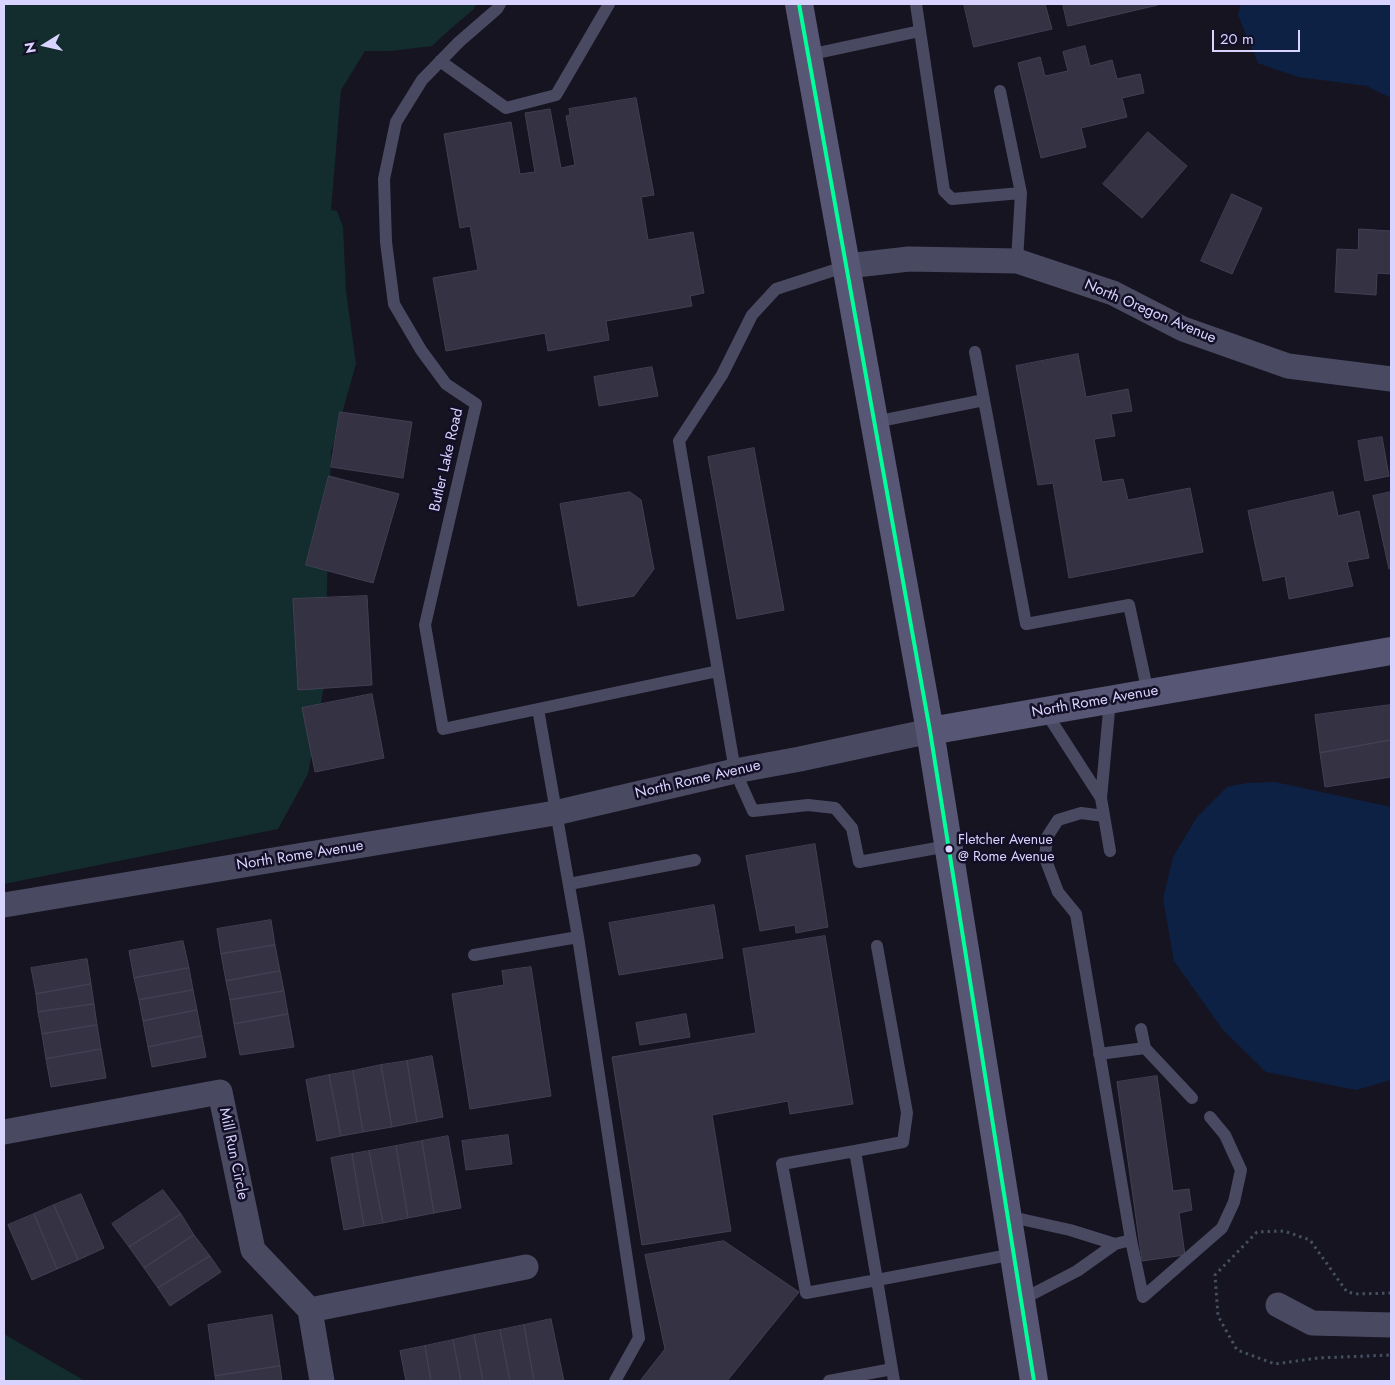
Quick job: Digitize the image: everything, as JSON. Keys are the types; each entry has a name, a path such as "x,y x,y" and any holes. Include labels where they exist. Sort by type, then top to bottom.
{"main road":[{"path":"799,4 930,731 1034,1381"},
{"name":"North Rome Avenue","path":"930,731 1391,651"}],"street":[{"name":"North Oregon Avenue","path":"847,266 909,259 1017,261 1113,293 1182,329 1288,366 1391,379"},
{"name":"North Rome Avenue","path":"4,905 555,813 735,771 930,731"},
{"name":"Mill Run Circle","path":"4,1132 220,1092 252,1250 310,1310"},
{"path":"322,1381 310,1310 526,1268"},
{"path":"1278,1305 1312,1323 1391,1325"}],"lane":[{"name":"Butler Lake Road","path":"500,4 498,9 459,42 422,80 396,122 384,179 386,242 394,304 420,350 446,384 476,404 425,625 443,729 538,710"},
{"path":"440,61 506,108 556,95 609,4"},
{"path":"916,4 944,191 952,199 1021,193"},
{"path":"808,55 920,31"},
{"path":"1000,90 1021,193 1017,261"},
{"path":"847,266 776,289 752,315 722,375 679,441 735,771 753,811 808,805 835,808 852,828 859,862 948,846"},
{"path":"975,352 1026,624 1129,605 1148,694"},
{"path":"875,422 984,400"},
{"path":"615,1381 639,1338 578,937 538,710 718,671"},
{"path":"1110,700 1101,798 1110,851"},
{"path":"1046,711 1101,798"},
{"path":"1104,816 1081,813 1058,820 1047,837 1045,858 1058,892 1076,914 1131,1240 1144,1297 1222,1228 1234,1202 1241,1170 1225,1135 1210,1117"},
{"path":"569,884 695,860"},
{"path":"474,955 578,937"},
{"path":"877,946 907,1113 903,1142 782,1164 806,1293 1014,1254"},
{"path":"1141,1029 1145,1048 1192,1098"},
{"path":"1099,1054 1145,1048"},
{"path":"829,1381 893,1375 855,1151"},
{"path":"1007,1216 1070,1230 1115,1244"},
{"path":"1021,1300 1078,1271 1115,1244 1131,1240"}],"green space":[{"path":"4,4 476,4 474,9 432,46 391,51 365,51 341,90 331,210 337,211 343,227 346,291 356,364 331,452 324,686 308,774 278,829 4,884"},
{"path":"4,1334 85,1381 4,1381"}],"water":[{"path":"1241,4 1391,4 1391,98 1367,86 1298,77 1258,63 1238,15"},
{"path":"1275,782 1391,807 1391,1080 1356,1090 1266,1072 1223,1030 1174,961 1163,899 1173,857 1197,817 1227,787 1247,783"}],"building":[{"path":"964,4 1045,4 1052,29 974,47"},
{"path":"1063,4 1158,4 1158,5 1068,26"},
{"path":"1085,46 1090,66 1112,60 1117,79 1140,74 1144,93 1122,98 1127,117 1081,128 1086,147 1041,158 1018,63 1040,57 1045,76 1068,71 1063,52"},
{"path":"636,98 654,195 641,197 648,240 693,232 704,293 690,296 692,306 606,321 609,340 548,351 545,333 446,351 433,278 478,270 470,226 460,228 444,134 511,122 520,174 535,172 525,113 550,109 561,168 575,165 566,116 570,115 569,109"},
{"path":"1148,132 1187,166 1142,218 1103,184"},
{"path":"1232,194 1262,208 1232,274 1201,261"},
{"path":"1359,229 1391,231 1391,274 1377,273 1376,295 1335,292 1337,249 1358,250"},
{"path":"1078,354 1086,397 1128,389 1132,411 1111,414 1115,436 1094,439 1102,482 1123,479 1128,500 1190,488 1203,552 1069,578 1053,483 1038,485 1016,366"},
{"path":"652,367 658,396 599,406 594,377"},
{"path":"340,412 412,422 403,478 331,467"},
{"path":"1382,437 1389,476 1365,481 1358,441"},
{"path":"754,448 784,610 737,619 708,457"},
{"path":"329,476 399,494 373,583 306,565"},
{"path":"630,492 641,500 654,569 634,596 578,606 560,504"},
{"path":"1333,492 1338,516 1359,511 1369,558 1347,562 1353,586 1289,599 1285,576 1263,581 1248,511"},
{"path":"1391,492 1391,568 1389,569 1373,496"},
{"path":"367,596 372,685 298,690 293,599"},
{"path":"372,694 384,758 315,772 302,708"},
{"path":"1391,705 1391,740 1320,753 1315,715"},
{"path":"1391,740 1391,777 1325,787 1320,753"},
{"path":"815,844 828,927 796,933 795,925 760,931 746,856"},
{"path":"714,905 723,958 619,975 609,923"},
{"path":"271,920 275,945 221,954 217,929"},
{"path":"825,936 853,1104 790,1114 788,1101 712,1115 731,1231 642,1245 612,1057 756,1033 743,949"},
{"path":"183,941 189,968 134,978 129,951"},
{"path":"275,945 280,971 226,981 221,954"},
{"path":"87,959 91,984 36,994 31,968"},
{"path":"531,967 551,1096 470,1109 452,994 504,985 502,971"},
{"path":"189,968 193,990 139,1000 134,978"},
{"path":"280,971 284,991 230,1000 226,981"},
{"path":"91,984 94,1004 38,1012 36,994"},
{"path":"193,990 197,1010 143,1021 139,1000"},
{"path":"284,991 288,1014 234,1024 230,1000"},
{"path":"94,1004 97,1025 42,1034 38,1012"},
{"path":"197,1010 202,1036 148,1047 143,1021"},
{"path":"288,1014 294,1047 240,1055 234,1024"},
{"path":"686,1014 690,1037 640,1045 636,1023"},
{"path":"97,1025 101,1049 46,1059 42,1034"},
{"path":"202,1036 206,1057 152,1067 148,1047"},
{"path":"101,1049 106,1078 51,1087 46,1059"},
{"path":"432,1056 443,1117 417,1122 407,1061"},
{"path":"407,1061 417,1122 392,1127 381,1065"},
{"path":"381,1065 392,1127 363,1132 353,1071"},
{"path":"353,1071 363,1132 341,1136 329,1075"},
{"path":"329,1075 341,1136 317,1141 306,1080"},
{"path":"1157,1076 1173,1191 1189,1189 1192,1210 1179,1213 1185,1255 1142,1261 1117,1082"},
{"path":"508,1135 512,1164 466,1170 462,1141"},
{"path":"448,1136 461,1208 434,1213 422,1141"},
{"path":"422,1141 434,1213 408,1218 396,1146"},
{"path":"396,1146 408,1218 383,1223 369,1151"},
{"path":"369,1151 383,1223 364,1226 352,1154"},
{"path":"352,1154 364,1226 344,1230 331,1158"},
{"path":"163,1190 181,1214 129,1247 112,1224"},
{"path":"81,1194 104,1248 78,1260 54,1205"},
{"path":"54,1205 78,1260 57,1269 34,1214"},
{"path":"34,1214 57,1269 32,1280 8,1225"},
{"path":"181,1214 194,1235 144,1268 129,1247"},
{"path":"194,1235 210,1256 158,1288 144,1268"},
{"path":"724,1241 799,1292 727,1381 640,1381 665,1349 645,1255"},
{"path":"210,1256 221,1272 170,1306 158,1288"},
{"path":"272,1315 280,1366 215,1376 208,1325"},
{"path":"551,1319 564,1381 534,1381 524,1325"},
{"path":"524,1325 534,1381 510,1381 500,1330"},
{"path":"500,1330 510,1381 483,1381 474,1335"},
{"path":"474,1335 483,1381 461,1381 453,1340"},
{"path":"453,1340 461,1381 431,1381 425,1346"},
{"path":"425,1346 431,1381 406,1381 400,1351"},
{"path":"280,1366 282,1381 216,1381 215,1376"}],"transit line":[{"path":"799,4 930,731 1034,1381"}],"place":[{"name":"Fletcher Avenue @ Rome Avenue","path":"949,849"}]}
